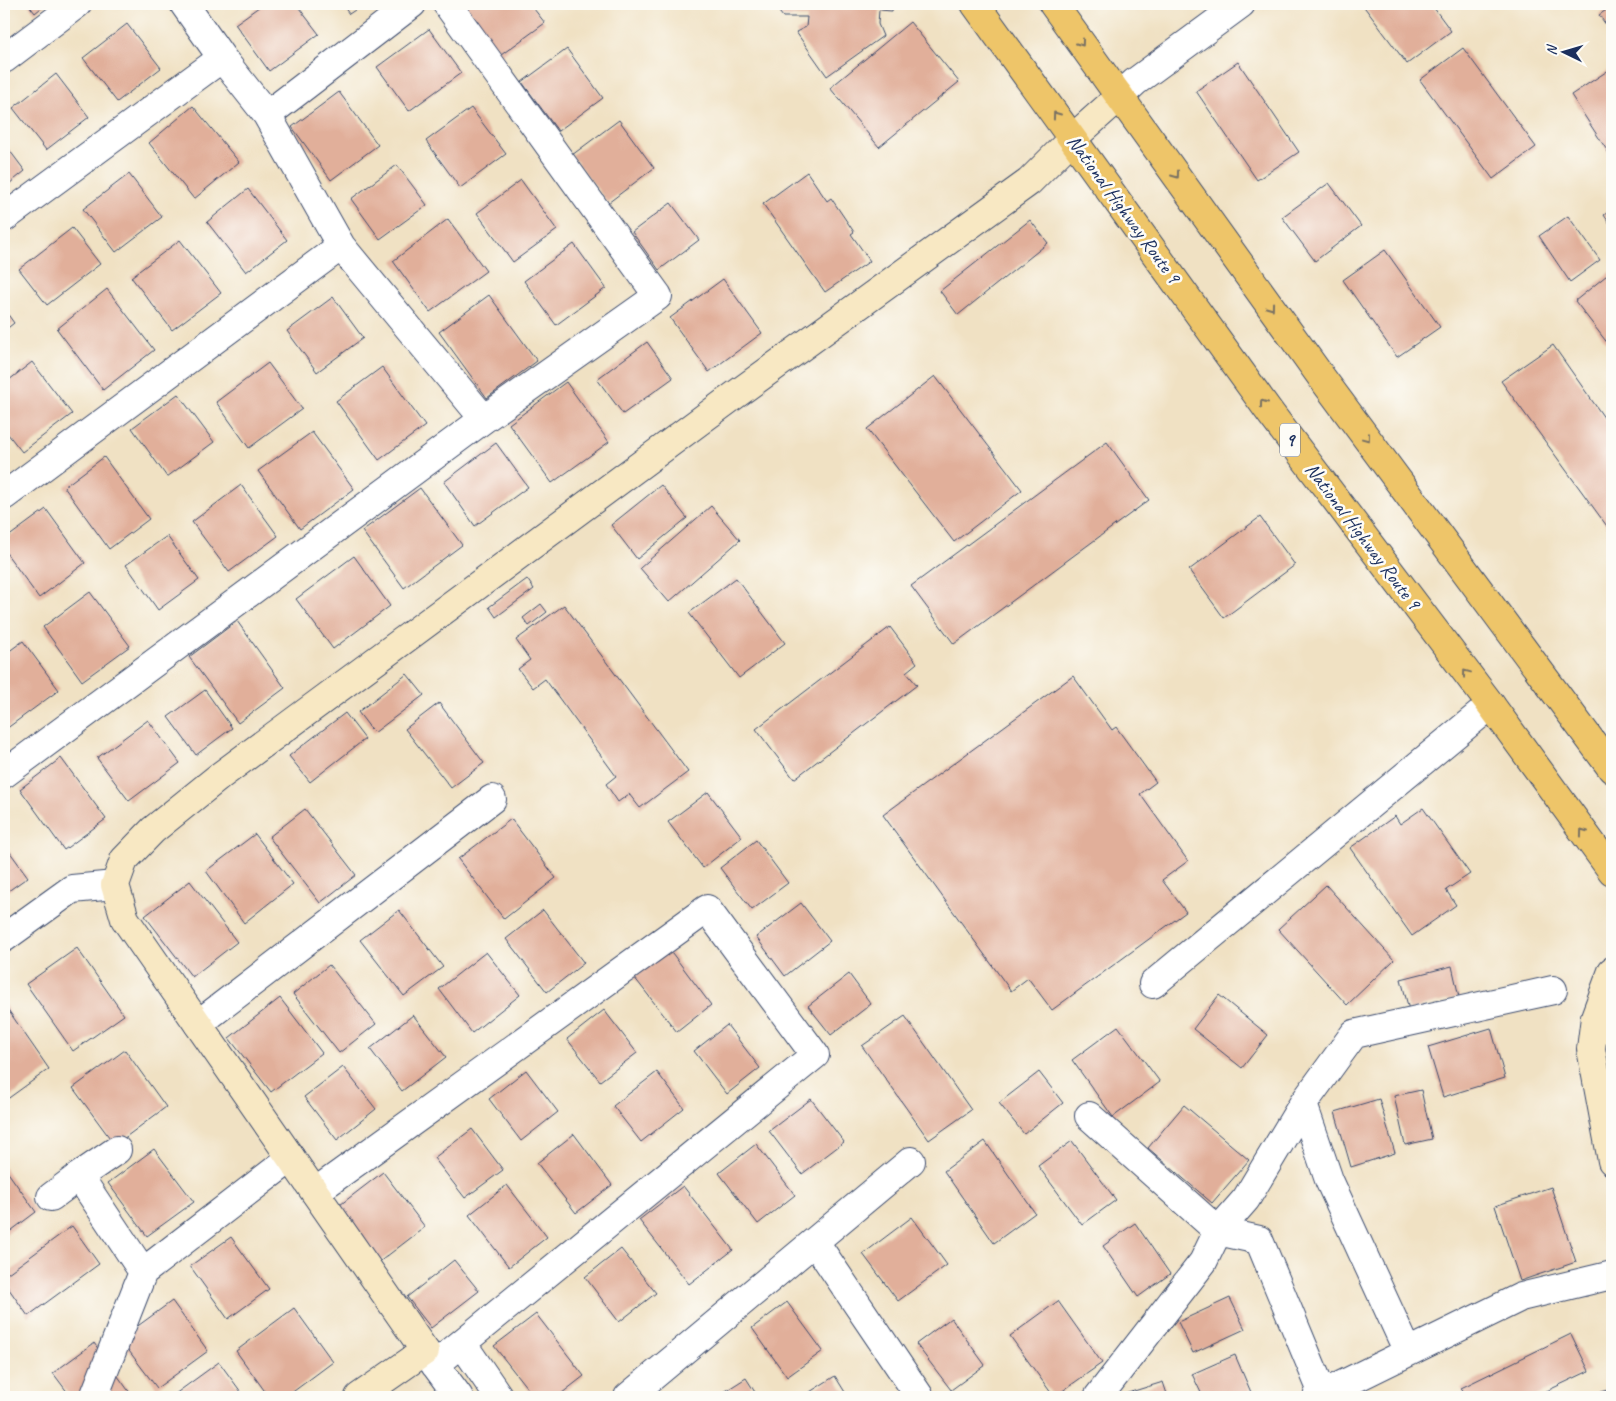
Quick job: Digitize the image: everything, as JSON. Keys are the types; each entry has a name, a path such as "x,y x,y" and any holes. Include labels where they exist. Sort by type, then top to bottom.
{"highway":[{"name":"National Highway Route 9","path":"976,4 1271,414 1491,705 1612,871"},
{"path":"1053,4 1322,378 1612,769"}],"street":[{"path":"4,59 77,4"},
{"path":"184,4 222,58 267,115 341,246 484,419"},
{"path":"267,115 412,4"},
{"path":"6,769 484,419 658,296 447,4"},
{"path":"459,1397 125,919 116,885 124,860 153,830 220,776 739,392 1029,182 1073,138 1134,82 1241,4"},
{"path":"4,218 222,58"},
{"path":"4,496 341,246"},
{"path":"1153,984 1491,705"},
{"path":"198,1024 492,799"},
{"path":"4,938 72,889 116,885"},
{"path":"315,1192 707,908 815,1055 462,1343 430,1358 360,1397"},
{"path":"1612,971 1595,1017 1591,1049 1612,1161"},
{"path":"1098,1397 1203,1262 1218,1231 1246,1199 1303,1104 1354,1034 1553,990"},
{"path":"1303,1104 1330,1180 1408,1352"},
{"path":"1088,1116 1218,1231 1258,1240 1320,1396 1521,1296 1612,1275"},
{"path":"51,1196 117,1150"},
{"path":"94,1397 143,1272 291,1158"},
{"path":"628,1397 911,1161"},
{"path":"79,1176 143,1272"},
{"path":"815,1242 920,1397"},
{"path":"462,1343 499,1397"}],"building":[{"path":"28,4 46,4 35,13"},
{"path":"263,4 296,4 319,34 269,71 235,24"},
{"path":"342,4 364,4 349,14"},
{"path":"463,4 530,4 545,23 501,55"},
{"path":"773,4 893,4 892,11 879,10 878,24 883,36 827,76 796,32 806,27 807,17 783,17"},
{"path":"1362,4 1431,4 1451,31 1407,64"},
{"path":"1612,6 1612,33 1599,15"},
{"path":"910,22 959,82 879,147 830,88"},
{"path":"127,24 161,68 117,102 83,58"},
{"path":"429,29 461,73 409,111 377,67"},
{"path":"1463,48 1536,147 1493,179 1420,80"},
{"path":"567,49 603,98 558,131 522,82"},
{"path":"1238,62 1299,152 1257,180 1196,91"},
{"path":"1612,68 1612,158 1571,95"},
{"path":"56,74 89,117 46,150 13,108"},
{"path":"339,92 378,145 331,180 292,127"},
{"path":"193,106 239,162 194,199 149,143"},
{"path":"471,108 506,154 460,188 426,141"},
{"path":"619,120 654,168 608,203 572,155"},
{"path":"4,143 25,171 4,188"},
{"path":"397,165 427,205 380,239 351,199"},
{"path":"807,172 827,201 831,198 854,232 851,234 870,261 825,292 763,204"},
{"path":"129,174 162,217 116,252 83,209"},
{"path":"521,180 557,230 513,262 477,213"},
{"path":"1329,183 1361,226 1315,261 1282,217"},
{"path":"248,189 287,240 246,272 207,222"},
{"path":"671,203 699,240 659,270 632,232"},
{"path":"1612,209 1612,227 1604,215"},
{"path":"1568,216 1600,260 1570,282 1539,236"},
{"path":"448,219 486,271 430,312 393,261"},
{"path":"1030,220 1048,243 958,315 940,291"},
{"path":"72,228 100,264 47,305 19,269"},
{"path":"180,240 221,293 172,330 131,277"},
{"path":"574,244 606,288 556,325 524,281"},
{"path":"1385,250 1440,327 1397,357 1343,280"},
{"path":"1612,271 1612,349 1575,301"},
{"path":"723,279 762,333 709,372 670,318"},
{"path":"107,289 154,350 103,390 57,329"},
{"path":"489,295 537,361 487,398 439,332"},
{"path":"333,297 363,338 317,372 287,331"},
{"path":"4,309 14,323 4,331"},
{"path":"647,342 673,378 623,414 597,379"},
{"path":"1553,345 1612,429 1612,533 1501,381"},
{"path":"32,362 72,414 22,452 4,429 4,384"},
{"path":"268,363 302,409 249,448 216,402"},
{"path":"382,367 425,426 379,460 336,401"},
{"path":"935,376 1022,490 954,542 867,429"},
{"path":"566,382 609,442 552,483 509,424"},
{"path":"178,394 214,442 167,477 132,428"},
{"path":"312,432 354,489 300,529 258,471"},
{"path":"1107,442 1149,500 954,644 911,586"},
{"path":"496,443 528,487 475,526 444,482"},
{"path":"104,457 149,519 109,549 64,487"},
{"path":"241,485 278,536 229,572 192,522"},
{"path":"661,485 687,518 637,559 611,525"},
{"path":"420,488 462,545 404,588 362,531"},
{"path":"711,506 740,540 669,602 640,568"},
{"path":"46,509 85,563 39,598 4,550 4,540"},
{"path":"1260,517 1295,565 1224,618 1189,570"},
{"path":"167,536 199,580 158,610 126,565"},
{"path":"354,556 390,606 333,649 296,599"},
{"path":"736,578 785,643 739,678 689,613"},
{"path":"527,579 534,589 496,617 489,607"},
{"path":"90,592 130,646 82,681 43,627"},
{"path":"541,604 547,612 529,626 523,618"},
{"path":"564,605 688,772 640,808 629,794 618,802 606,784 616,776 545,679 533,688 518,669 530,660 516,640"},
{"path":"237,621 285,688 238,723 189,657"},
{"path":"890,627 917,663 906,672 917,685 794,779 756,729"},
{"path":"23,641 59,690 6,729 4,726 4,655"},
{"path":"407,674 424,695 374,733 358,712"},
{"path":"1073,676 1112,730 1116,727 1156,782 1140,794 1188,861 1162,880 1186,912 1052,1010 1028,978 1011,991 883,815"},
{"path":"205,690 232,728 196,755 168,717"},
{"path":"439,703 484,763 451,788 405,729"},
{"path":"345,713 365,739 310,782 289,756"},
{"path":"148,720 180,763 129,801 97,758"},
{"path":"61,758 106,819 64,850 20,789"},
{"path":"708,792 742,837 703,868 668,822"},
{"path":"1423,808 1470,874 1446,890 1456,905 1412,936 1350,848 1395,816 1400,824"},
{"path":"305,809 356,875 320,903 269,837"},
{"path":"511,819 556,878 504,919 458,859"},
{"path":"255,834 293,884 244,923 206,871"},
{"path":"756,840 788,883 752,910 720,868"},
{"path":"4,844 28,877 4,894"},
{"path":"190,881 237,942 192,977 145,916"},
{"path":"1326,885 1394,960 1347,1005 1278,929"},
{"path":"801,903 830,941 785,976 756,937"},
{"path":"399,910 443,967 404,996 360,940"},
{"path":"543,910 584,963 547,992 506,939"},
{"path":"77,948 124,1015 73,1051 26,984"},
{"path":"669,949 711,1005 677,1032 634,977"},
{"path":"486,952 520,995 472,1033 439,989"},
{"path":"329,965 376,1024 339,1053 293,994"},
{"path":"1452,966 1459,997 1409,1010 1401,979"},
{"path":"849,974 871,1004 831,1035 808,1006"},
{"path":"1219,995 1268,1035 1242,1068 1193,1029"},
{"path":"280,998 322,1053 271,1092 229,1038"},
{"path":"4,1004 49,1069 6,1100 4,1097"},
{"path":"604,1010 637,1053 600,1081 567,1039"},
{"path":"413,1015 446,1057 402,1091 370,1049"},
{"path":"905,1016 971,1110 929,1140 862,1046"},
{"path":"727,1025 760,1068 727,1094 694,1051"},
{"path":"1118,1026 1160,1082 1113,1117 1072,1060"},
{"path":"1491,1028 1505,1078 1443,1097 1428,1047"},
{"path":"125,1050 166,1107 115,1145 73,1088"},
{"path":"343,1067 376,1109 337,1140 304,1097"},
{"path":"526,1070 558,1112 521,1141 489,1099"},
{"path":"657,1072 684,1108 641,1142 613,1106"},
{"path":"1039,1072 1063,1103 1024,1134 999,1103"},
{"path":"1421,1090 1432,1139 1405,1145 1394,1096"},
{"path":"811,1099 844,1142 802,1174 769,1131"},
{"path":"1379,1099 1395,1153 1351,1167 1335,1112"},
{"path":"1184,1105 1249,1160 1212,1203 1148,1148"},
{"path":"472,1129 503,1170 465,1198 434,1158"},
{"path":"574,1134 612,1185 576,1213 537,1163"},
{"path":"985,1141 1035,1213 994,1243 944,1171"},
{"path":"1072,1141 1116,1200 1082,1225 1038,1166"},
{"path":"756,1144 795,1195 758,1224 719,1173"},
{"path":"154,1149 194,1202 147,1236 108,1183"},
{"path":"4,1167 36,1212 4,1236"},
{"path":"383,1172 425,1227 378,1263 336,1208"},
{"path":"507,1185 547,1237 509,1267 469,1215"},
{"path":"683,1186 733,1250 689,1284 639,1220"},
{"path":"1551,1187 1576,1262 1520,1281 1495,1206"},
{"path":"912,1217 947,1265 898,1301 863,1254"},
{"path":"1135,1223 1170,1274 1138,1297 1103,1246"},
{"path":"72,1226 99,1264 28,1316 4,1282 4,1276"},
{"path":"231,1237 269,1289 228,1319 190,1266"},
{"path":"621,1249 656,1293 619,1322 585,1277"},
{"path":"454,1260 479,1291 431,1328 407,1297"},
{"path":"1230,1298 1245,1329 1193,1353 1178,1322"},
{"path":"172,1301 208,1351 157,1388 120,1339"},
{"path":"1058,1301 1102,1363 1054,1397 1010,1336"},
{"path":"787,1302 823,1351 787,1377 752,1328"},
{"path":"294,1308 333,1362 286,1397 269,1397 236,1351"},
{"path":"536,1314 584,1376 557,1397 534,1397 494,1346"},
{"path":"951,1318 985,1365 951,1390 916,1344"},
{"path":"1571,1334 1589,1371 1534,1397 1466,1397 1461,1388"},
{"path":"94,1343 133,1397 71,1397 53,1373"},
{"path":"1235,1355 1253,1397 1203,1397 1192,1374"},
{"path":"219,1362 241,1392 235,1397 171,1397"},
{"path":"835,1376 848,1397 802,1397"},
{"path":"746,1378 758,1397 716,1397"},
{"path":"1163,1382 1168,1397 1115,1397"},
{"path":"1612,1389 1612,1397 1583,1397"}]}
